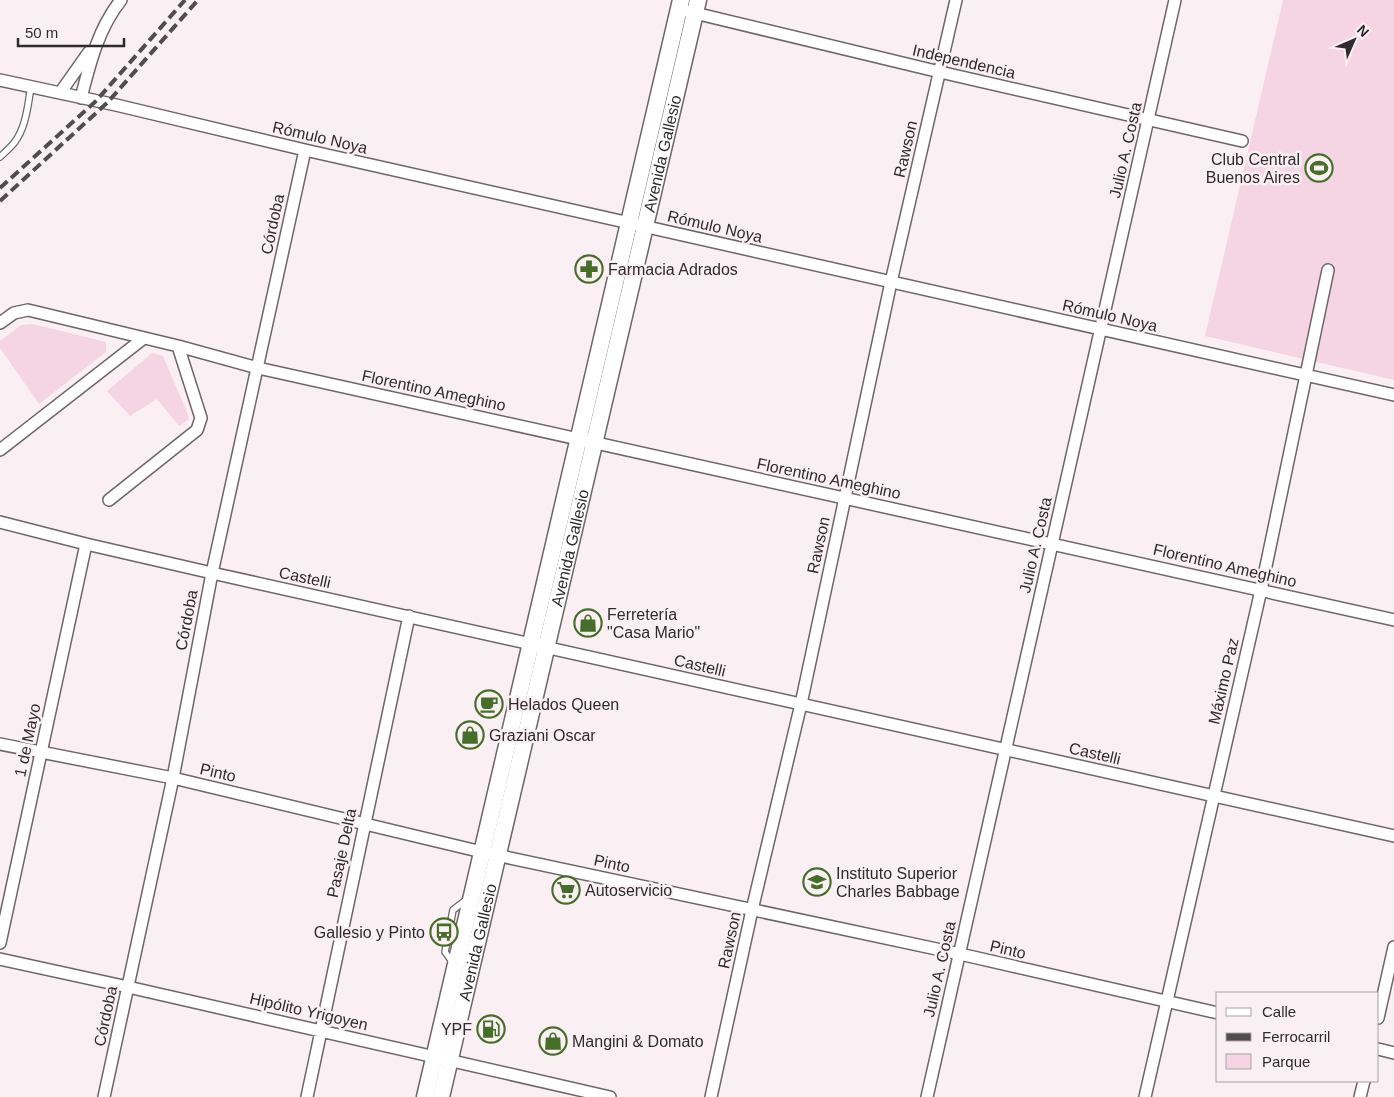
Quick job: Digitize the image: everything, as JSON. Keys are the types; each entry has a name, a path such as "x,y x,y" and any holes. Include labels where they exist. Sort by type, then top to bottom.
{"main road":[{"name":"Avenida Gallesio","path":"425,1097 442,1058 490,853 586,440 628,223 680,5"},
{"name":"Avenida Gallesio","path":"586,440 645,227 696,7"},
{"name":"Avenida Gallesio","path":"440,1097 442,1058 455,965 472,895 490,853"}],"street":[{"name":"Rawson","path":"711,1097 800,704 891,282 956,0"},
{"name":"Julio A. Costa","path":"927,1097 1176,0"},
{"path":"82,98 96,43 117,1"},
{"name":"Independencia","path":"680,5 696,7 940,72 1242,142"},
{"path":"60,93 96,43"},
{"name":"Rómulo Noya","path":"0,80 1394,395"},
{"name":"Córdoba","path":"104,1097 173,778 212,573 304,150"},
{"name":"Máximo Paz","path":"1145,1097 1261,590 1328,270"},
{"name":"Florentino Ameghino","path":"0,322 14,313 28,310 178,346 258,368 1394,620"},
{"path":"0,450 144,338"},
{"path":"109,500 197,430 200,418 178,346"},
{"name":"Castelli","path":"0,522 212,573 1394,836"},
{"name":"1 de Mayo","path":"0,943 86,544"},
{"name":"Pasaje Delta","path":"307,1097 409,616"},
{"name":"Pinto","path":"0,744 173,778 490,853 960,954 1216,1013"},
{"path":"1379,1014 1394,947"},
{"name":"Hipólito Yrigoyen","path":"0,959 128,986 610,1097"},
{"path":"1379,1049 1394,1053"},
{"path":"1360,1097 1364,1082"}],"lane":[{"path":"0,157 14,142 24,123 31,86"}],"green space":[{"name":"Club Central Buenos Aires","path":"1283,0 1394,0 1394,380 1205,336"},
{"path":"33,324 106,342 106,352 39,404 0,348 0,341 21,325"},
{"path":"152,353 163,356 187,412 189,419 179,426 157,399 130,416 107,391"}],"railway":[{"path":"0,188 96,101 185,0"},
{"path":"0,201 107,103 198,0"}],"place":[{"name":"Club Central Buenos Aires","path":"1319,168"},
{"name":"Farmacia Adrados","path":"589,269"},
{"name":"Ferretería \"Casa Mario\"","path":"588,623"},
{"name":"Helados Queen","path":"489,704"},
{"name":"Graziani Oscar","path":"470,735"},
{"name":"Instituto Superior Charles Babbage","path":"817,882"},
{"name":"Autoservicio","path":"566,890"},
{"name":"Gallesio y Pinto","path":"444,932"},
{"name":"YPF","path":"491,1029"},
{"name":"Mangini & Domato","path":"553,1041"}]}
